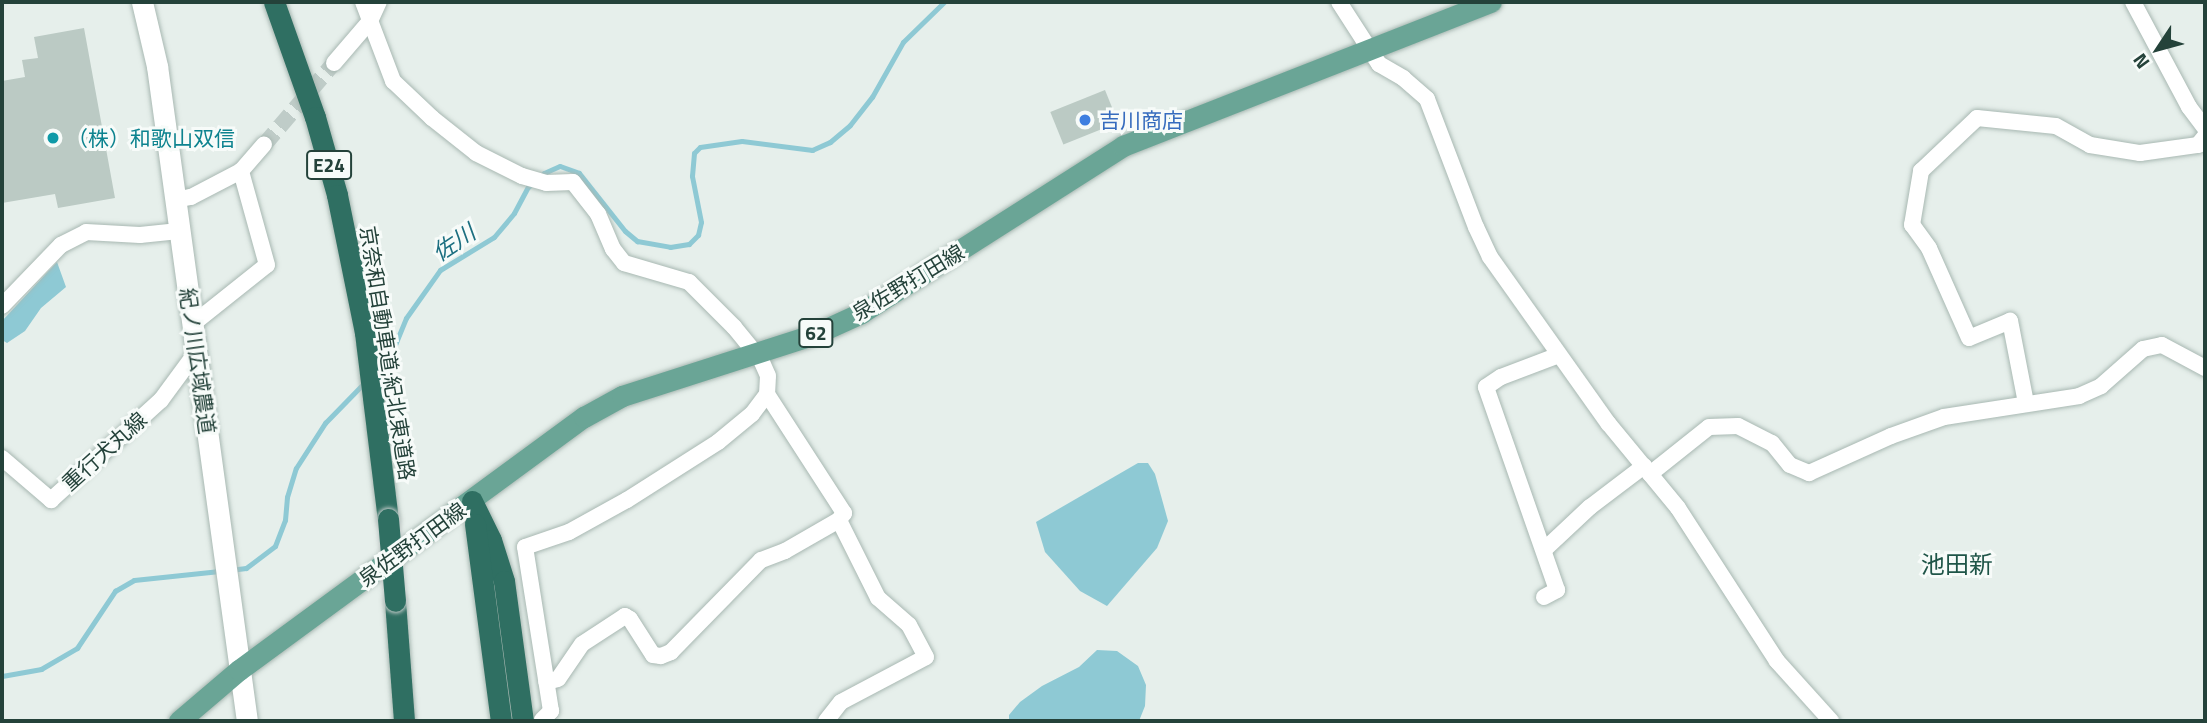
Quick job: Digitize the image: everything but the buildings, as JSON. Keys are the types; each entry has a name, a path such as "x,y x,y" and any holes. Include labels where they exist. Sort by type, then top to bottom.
{"highway":[{"name":"京奈和自動車道;紀北東道路","path":"274,2 315,117 337,195 365,333 388,519 404,721"},
{"path":"472,501 491,540 542,718"},
{"path":"472,501 501,721"},
{"path":"397,721 398,647"}],"main road":[{"name":"泉佐野打田線","path":"179,721 239,670 472,501 535,450 584,417 622,396 815,334 861,313 1123,146 1491,2"}],"street":[{"name":"紀ノ川広域農道","path":"142,2 157,66 247,721"},
{"path":"363,2 393,81 476,153 523,176 546,183 573,182 598,214 613,249 624,263 689,282 756,351 768,376 766,394 752,414 718,442 627,500 569,532 525,547 546,682 542,718"},
{"path":"334,63 370,21 379,2"},
{"path":"1339,2 1379,64 1403,78 1427,99 1490,257 1559,355 1678,508 1777,661 1831,721"},
{"path":"2133,2 2189,107 2205,128"},
{"path":"2026,403 2010,321 1969,338 1929,248 1912,225 1920,171 1977,118 2056,127 2090,145 2140,153 2198,145 2205,136"},
{"path":"175,200 191,197 241,171 264,145"},
{"path":"194,323 267,265 241,171"},
{"path":"2,306 61,245 86,232 140,235 180,231"},
{"path":"1544,550 1590,507 1709,427 1738,426 1772,443 1790,465 1809,473 1872,444 1944,417 2078,396 2101,386 2143,349 2162,345 2205,368"},
{"name":"重行犬丸線","path":"2,458 51,500 161,400 197,351"},
{"path":"1544,597 1557,590 1486,387 1501,377 1559,355"},
{"path":"546,682 558,679 582,644 625,615 631,619 653,655 661,656 671,652 761,559 785,551 839,520 844,513 838,501 766,394"},
{"path":"826,721 841,702 926,657 909,625 878,598 839,520"}],"water":[{"path":"57,262 66,287 41,308 25,331 7,343 2,340 2,321"},
{"path":"1138,463 1148,463 1155,474 1168,521 1157,548 1107,606 1080,591 1045,552 1036,522"},
{"path":"1097,650 1117,651 1138,666 1146,685 1145,706 1139,721 1009,721 1009,715 1020,702 1042,686 1079,667"}],"waterway":[{"name":"佐川","path":"375,372 390,357 406,318 440,270 494,237 514,213 528,187 544,173 560,166 579,173 625,231 637,241 670,247 689,244 698,235 701,222 692,176 694,153 700,147 742,141 812,150 830,142 850,125 872,97 903,42 944,2"},
{"name":"佐川","path":"230,570 246,568 275,546 285,520 287,497 296,468 325,423 366,381"},
{"name":"佐川","path":"2,676 41,669 77,648 115,591 134,580 220,571"}],"tunnel":[{"path":"264,145 334,63"}],"place":[{"name":"吉川商店","path":"1085,120"},
{"name":"（株）和歌山双信","path":"53,138"}],"district":[{"name":"池田新","path":"1957,565"}]}
